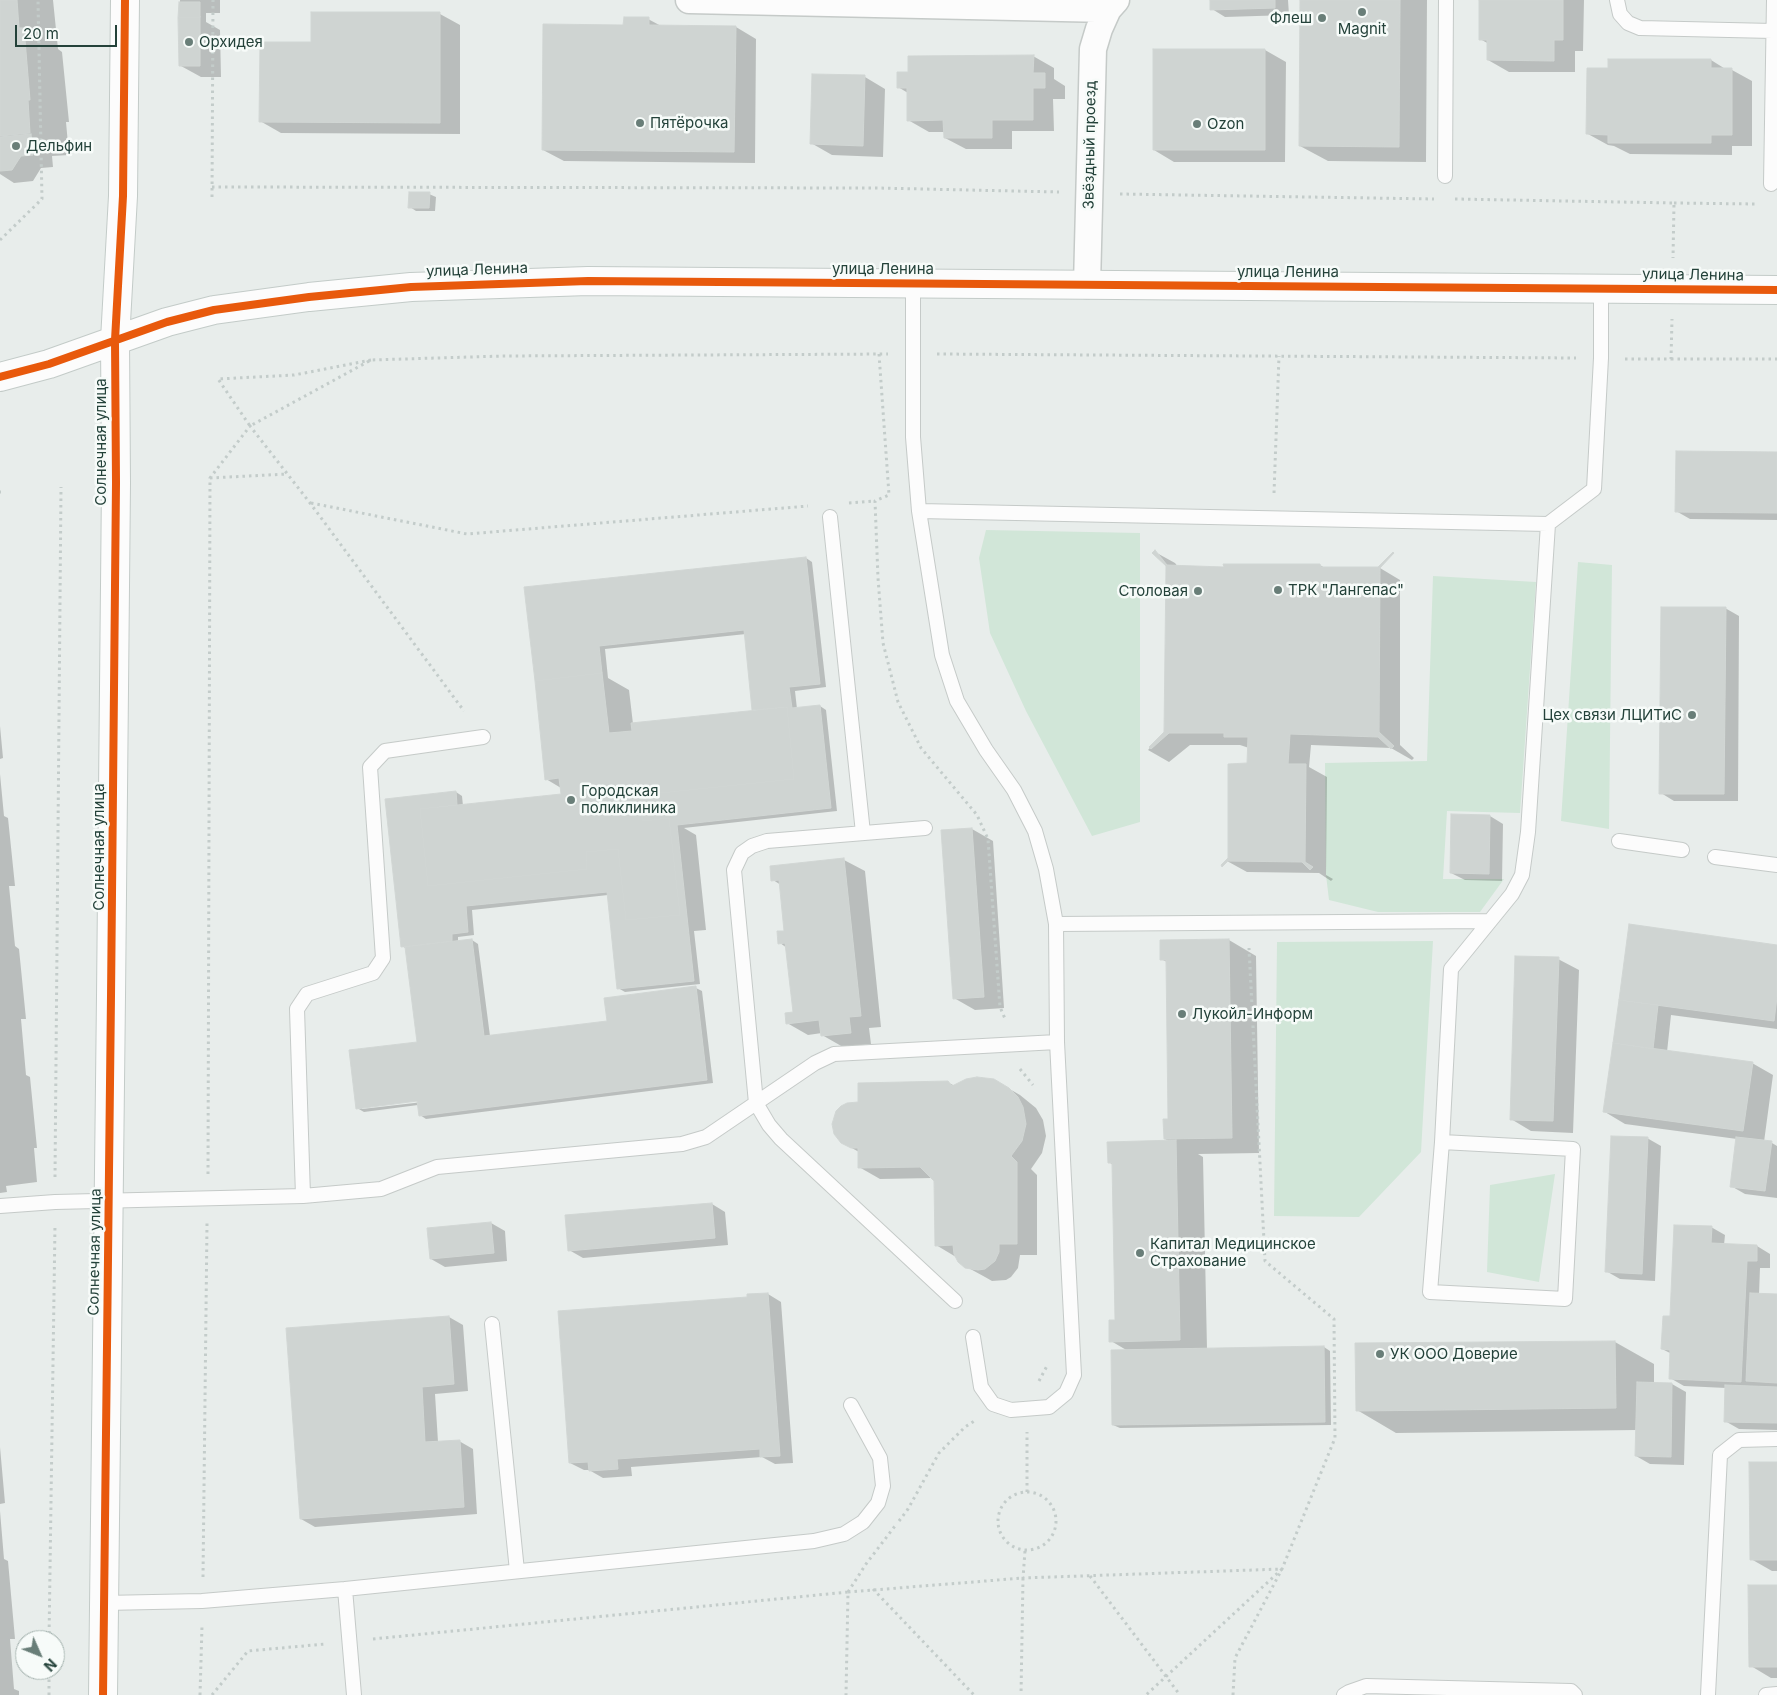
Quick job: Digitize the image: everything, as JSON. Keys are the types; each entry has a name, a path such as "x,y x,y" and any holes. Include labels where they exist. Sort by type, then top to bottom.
{"street":[{"name":"Солнечная улица","path":"103,1695 116,483 115,340 123,196 125,0"},
{"name":"Звёздный проезд","path":"689,0 1112,4 1099,29 1093,49 1087,284"},
{"name":"улица Ленина","path":"0,377 49,364 167,322 214,310 309,297 411,287 588,281 1601,287 1777,290"}],"lane":[{"path":"1445,176 1446,0"},
{"path":"1617,0 1620,14 1628,24 1640,28 1773,31"},
{"path":"1770,184 1774,0"},
{"path":"913,282 913,437 919,510 942,656 957,701 986,750 1014,790 1035,832 1046,869 1056,924 1057,1042 1074,1376 1066,1393 1049,1407 1011,1410 993,1404 982,1387 973,1337"},
{"path":"919,510 1548,524 1594,489 1601,358 1601,287"},
{"path":"830,517 863,833"},
{"path":"1442,1142 1573,1149 1565,1299 1430,1292 1442,1142 1451,969 1512,894 1522,875 1528,832 1548,524"},
{"path":"303,1196 297,1009 307,994 373,973 383,958 370,767 385,751 483,737"},
{"path":"925,828 767,841 742,852 734,870 756,1103 768,1125 781,1139 955,1301"},
{"path":"1619,841 1682,850"},
{"path":"1715,857 1777,865"},
{"path":"1056,924 1490,921"},
{"path":"0,1206 55,1202 303,1196 382,1189 436,1167 682,1144 706,1137 816,1063 834,1054 1057,1042"},
{"path":"492,1324 517,1571"},
{"path":"104,1603 202,1601 345,1590 814,1541 844,1534 863,1522 878,1503 883,1486 880,1458 851,1405"},
{"path":"1708,1695 1720,1455 1739,1440 1777,1439"},
{"path":"345,1590 351,1642 354,1695"},
{"path":"1344,1695 1366,1686 1571,1691 1575,1695"},
{"path":"1766,1695 1777,1694"}],"path":[{"path":"0,240 42,199 38,0"},
{"path":"212,197 213,0"},
{"path":"1674,203 1758,204"},
{"path":"1274,518 1279,356"},
{"path":"1671,359 1777,359"},
{"path":"200,1695 207,1199 210,478 250,426 310,503 464,711"},
{"path":"210,478 287,474"},
{"path":"49,1630 61,487"},
{"path":"845,503 875,500"},
{"path":"310,503 467,534 815,506"},
{"path":"1233,1695 1235,1658 1282,1569 1334,1438 1334,1318 1265,1261 1247,922"},
{"path":"846,1695 848,1592 866,1564 908,1509 939,1453 965,1427 1000,1407"},
{"path":"1027,1409 1027,1492"},
{"path":"1027,1492 1042,1496 1053,1507 1056,1522 1052,1537 1041,1547 1025,1551 1011,1546 1001,1535 997,1521 1002,1506 1012,1496 1027,1492"},
{"path":"1021,1695 1025,1551"},
{"path":"212,1695 248,1651 873,1589 1023,1578 1282,1569"},
{"path":"1146,1695 1282,1569"},
{"path":"1090,1575 1180,1695"},
{"path":"873,1589 974,1695"},
{"path":"49,1680 49,1695"}],"green space":[{"path":"986,530 1140,533 1140,822 1092,836 1026,711 990,633 979,558"},
{"path":"1578,562 1612,565 1609,829 1561,821"},
{"path":"1433,576 1536,582 1520,813 1447,811 1443,879 1504,879 1480,912 1378,912 1329,900 1326,875 1325,763 1427,761"},
{"path":"1433,941 1421,1152 1359,1217 1274,1216 1277,942"},
{"path":"1555,1174 1539,1282 1487,1272 1490,1185"}],"building":[{"path":"0,0 17,0 19,28 24,28 30,100 28,100 30,133 0,136"},
{"path":"1210,0 1275,0 1275,8 1210,10"},
{"path":"1300,0 1400,0 1399,147 1299,146"},
{"path":"1479,0 1563,0 1563,40 1554,40 1554,61 1487,60 1487,40 1479,40"},
{"path":"179,2 200,2 200,17 178,18"},
{"path":"311,12 440,12 440,123 259,122 260,42 311,42"},
{"name":"Орхидея","path":"200,17 200,66 179,66 178,18"},
{"path":"624,17 649,17 649,25 736,26 734,152 542,150 543,24 623,25"},
{"path":"1153,49 1265,49 1265,150 1153,150"},
{"path":"1034,55 1033,73 1045,73 1045,88 1033,88 1033,120 992,120 992,138 944,138 943,120 907,121 907,88 897,88 897,72 908,72 908,56"},
{"path":"1608,59 1711,59 1711,68 1732,68 1732,135 1711,135 1711,143 1608,143 1608,135 1586,134 1587,68 1608,68"},
{"path":"812,74 865,75 863,146 810,144"},
{"name":"Дельфин","path":"31,134 33,155 21,156 12,170 0,171 0,137"},
{"path":"409,192 430,192 429,208 408,208"},
{"path":"1676,451 1777,452 1777,513 1675,512"},
{"path":"1155,550 1167,565 1224,567 1223,564 1320,564 1321,567 1378,567 1394,553 1380,568 1379,732 1394,746 1391,749 1378,737 1290,734 1288,764 1306,764 1305,862 1313,867 1310,870 1302,862 1228,861 1222,867 1221,865 1228,858 1228,764 1247,763 1248,737 1224,737 1224,733 1169,733 1151,749 1149,747 1164,732 1166,566 1152,553"},
{"path":"806,557 820,684 789,687 792,708 820,705 831,808 677,825 694,981 617,989 607,892 466,906 468,932 452,934 452,941 401,947 385,799 456,791 457,805 420,809 428,886 587,869 586,852 618,849 626,920 680,915 669,818 643,821 641,795 794,779 787,707 752,710 744,630 599,646 602,673 535,681 524,587"},
{"name":"Цех связи ЛЦИТиС","path":"1661,607 1726,607 1724,794 1659,794"},
{"name":"Городская поликлиника","path":"602,673 609,733 632,731 631,723 787,707 794,779 641,795 643,821 669,818 680,915 626,920 618,849 586,852 587,869 428,886 420,809 561,794 559,778 545,780 535,681"},
{"path":"1451,814 1490,815 1489,874 1450,873"},
{"path":"972,828 984,997 953,999 941,830"},
{"path":"844,858 861,1016 849,1017 851,1033 821,1036 819,1020 786,1024 785,1013 793,1012 785,943 778,944 777,931 784,931 779,880 771,881 770,866"},
{"path":"1629,924 1777,945 1777,997 1774,1021 1619,1000"},
{"path":"472,939 484,1036 607,1021 604,998 696,986 707,1080 419,1116 417,1101 356,1109 349,1050 417,1042 405,947"},
{"path":"1229,939 1232,1138 1164,1139 1163,1119 1168,1119 1166,960 1160,960 1160,940"},
{"path":"1515,956 1559,957 1553,1121 1510,1120"},
{"path":"1619,1000 1658,1005 1653,1049 1613,1043"},
{"path":"1613,1043 1753,1062 1743,1131 1603,1112"},
{"path":"977,1077 994,1079 1009,1088 1018,1097 1023,1107 1026,1124 1022,1141 1011,1156 1017,1162 1017,1244 999,1244 999,1252 995,1261 985,1269 978,1270 965,1268 958,1262 954,1254 953,1245 935,1246 934,1181 920,1167 858,1168 858,1148 851,1148 841,1143 834,1134 832,1124 836,1111 841,1106 847,1103 858,1102 858,1083 948,1081 952,1086 966,1079"},
{"path":"1611,1136 1648,1137 1642,1274 1605,1272"},
{"path":"1736,1137 1772,1141 1765,1191 1730,1187"},
{"path":"1176,1140 1180,1340 1109,1342 1109,1320 1115,1320 1112,1163 1108,1163 1107,1142"},
{"path":"712,1203 715,1238 568,1251 565,1215"},
{"path":"491,1222 494,1253 430,1259 427,1228"},
{"path":"1674,1225 1712,1226 1711,1243 1757,1245 1757,1261 1747,1261 1741,1382 1669,1379 1670,1350 1661,1349 1663,1316 1670,1316"},
{"path":"768,1293 780,1456 760,1457 760,1449 617,1459 618,1469 589,1471 588,1462 569,1463 558,1311 747,1297 747,1294"},
{"path":"1750,1293 1777,1294 1777,1383 1746,1381"},
{"path":"449,1316 454,1384 422,1387 425,1442 460,1440 464,1507 300,1519 286,1328"},
{"path":"1615,1341 1616,1408 1356,1411 1355,1343"},
{"path":"1324,1346 1325,1422 1112,1425 1111,1350"},
{"path":"1637,1382 1672,1383 1671,1457 1635,1456"},
{"path":"1725,1385 1777,1387 1777,1423 1724,1422"},
{"path":"1749,1462 1777,1462 1777,1560 1750,1560"},
{"path":"1748,1585 1777,1585 1777,1667 1749,1667"}],"cycle path":[{"path":"103,1695 116,483 115,340 123,196 125,0"},
{"path":"0,377 49,364 167,322 214,310 309,297 411,287 588,281 1777,290"}],"place":[{"name":"Magnit","path":"1362,12"},
{"name":"Флеш","path":"1322,18"},
{"name":"Орхидея","path":"189,42"},
{"name":"Пятёрочка","path":"640,123"},
{"name":"Ozon","path":"1197,124"},
{"name":"Дельфин","path":"16,146"},
{"name":"ТРК \"Лангепас\"","path":"1278,590"},
{"name":"Столовая","path":"1198,591"},
{"name":"Цех связи ЛЦИТиС","path":"1692,715"},
{"name":"Городская поликлиника","path":"571,800"},
{"name":"Лукойл-Информ","path":"1182,1014"},
{"name":"Капитал Медицинское Страхование","path":"1140,1253"},
{"name":"УК ООО Доверие","path":"1380,1354"}]}
